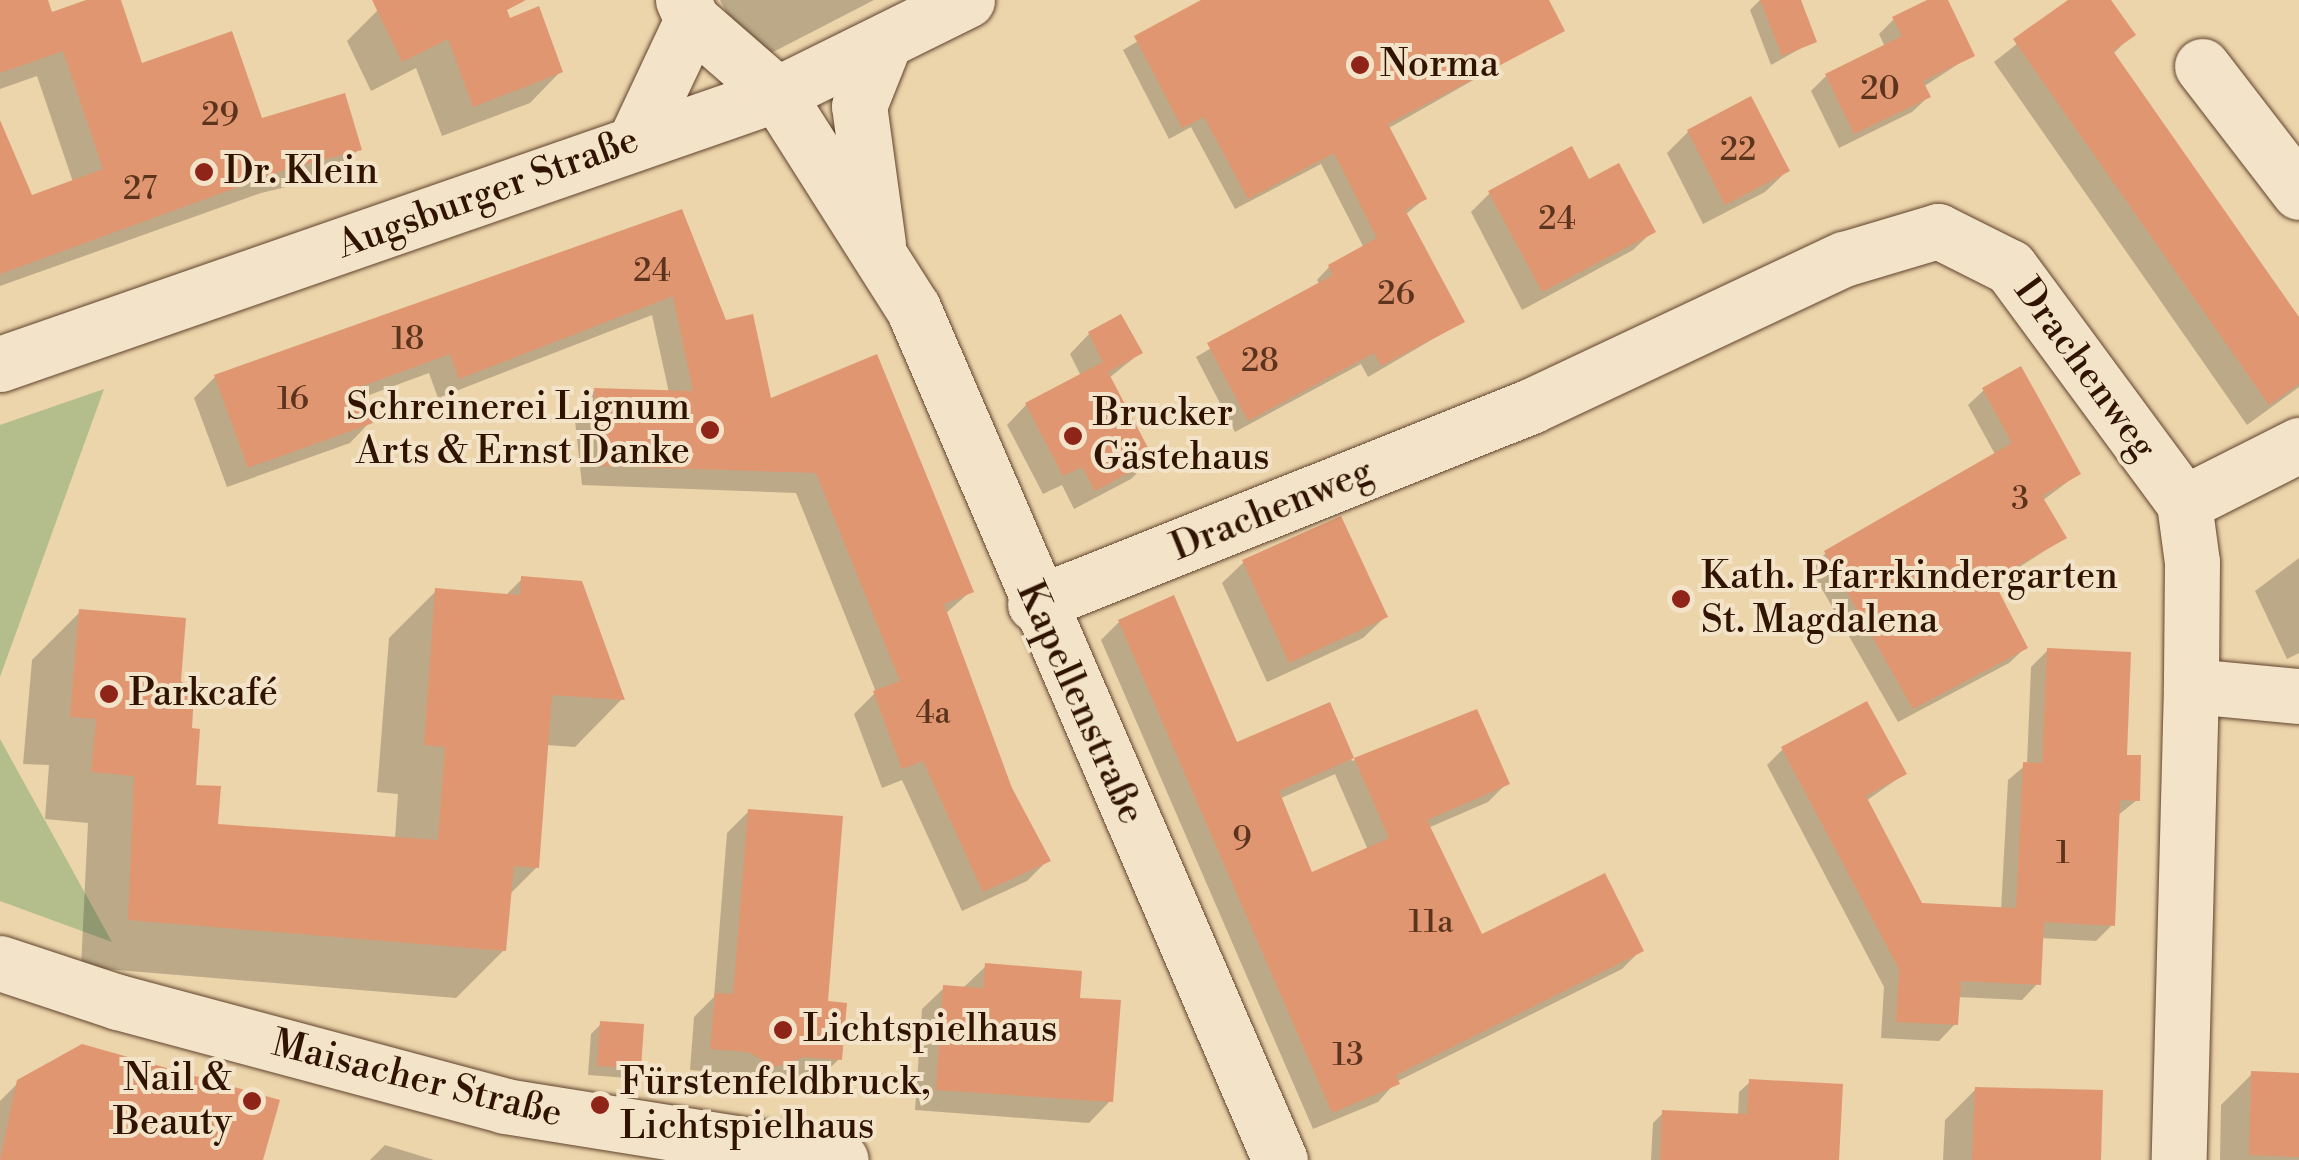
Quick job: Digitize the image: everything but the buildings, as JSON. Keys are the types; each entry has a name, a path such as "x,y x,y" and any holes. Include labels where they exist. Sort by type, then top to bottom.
{"street":[{"name":"Augsburger Straße","path":"0,364 777,94 883,46 967,0"},
{"path":"635,141 688,10 777,94"},
{"name":"Kapellenstraße","path":"878,247 859,106 883,46"},
{"path":"2202,66 2299,192"},
{"name":"Kapellenstraße","path":"777,94 798,136 878,247 924,331 1035,604 1280,1160"},
{"name":"Drachenweg","path":"1035,604 1531,406 1844,260 1938,232 2010,267 2184,503 2192,562 2191,686 2178,1160"},
{"path":"2184,503 2299,446"},
{"path":"2191,686 2299,696"},
{"name":"Maisacher Straße","path":"1,967 505,1106 841,1160"}],"green space":[{"path":"104,389 0,677 0,425"},
{"path":"0,739 112,942 0,901"}],"place":[{"name":"Norma","path":"1360,65"},
{"name":"Dr. Klein","path":"204,172"},
{"name":"Schreinerei Lignum Arts & Ernst Danke","path":"710,430"},
{"name":"Brucker Gästehaus","path":"1073,436"},
{"name":"Kath. Pfarrkindergarten St. Magdalena","path":"1681,599"},
{"name":"Parkcafé","path":"109,694"},
{"name":"Lichtspielhaus","path":"783,1030"},
{"name":"Nail & Beauty","path":"252,1101"},
{"name":"Fürstenfeldbruck, Lichtspielhaus","path":"600,1105"}]}
